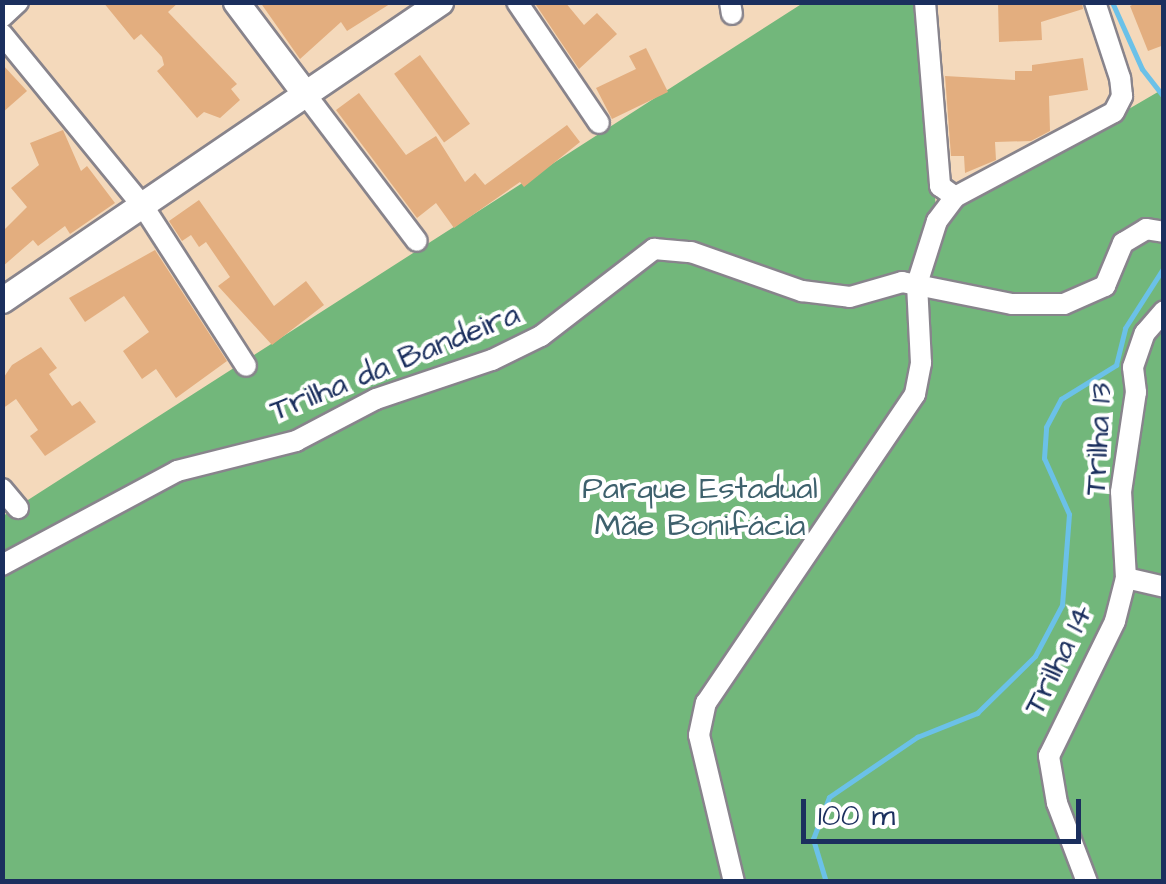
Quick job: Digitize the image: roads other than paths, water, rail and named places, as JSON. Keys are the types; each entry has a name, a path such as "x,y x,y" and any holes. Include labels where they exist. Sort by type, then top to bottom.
{"street":[{"path":"2,17 18,2"},
{"path":"236,2 417,240"},
{"path":"2,300 440,2"},
{"path":"517,2 599,123"},
{"path":"925,2 940,186 955,197"},
{"path":"734,882 700,717 915,394 921,363 917,284 937,221 955,197 1114,112 1122,96 1120,78 1096,2"},
{"path":"2,34 143,206 246,366"},
{"path":"917,284 1012,304 1064,304 1105,286 1123,244 1146,230 1164,232"},
{"name":"Trilha da Bandeira","path":"2,565 177,471 296,440 376,400 492,360 541,336 654,249 691,252 802,291 850,297 902,282 917,284"},
{"name":"Trilha 13","path":"1126,578 1121,492 1136,392 1133,367 1146,333 1164,311"},
{"path":"2,489 18,508"},
{"path":"1126,578 1164,587"},
{"name":"Trilha 14","path":"1087,882 1057,803 1049,756 1115,621 1126,578"}],"waterway":[{"path":"1112,2 1142,69 1164,97"},
{"path":"826,882 813,839 829,797 917,737 977,713 1035,656 1062,605 1069,514 1044,458 1046,427 1061,399 1116,365 1125,328 1164,267"}],"park label":[{"name":"Parque Estadual Mãe Bonifácia","path":"700,508"}]}
